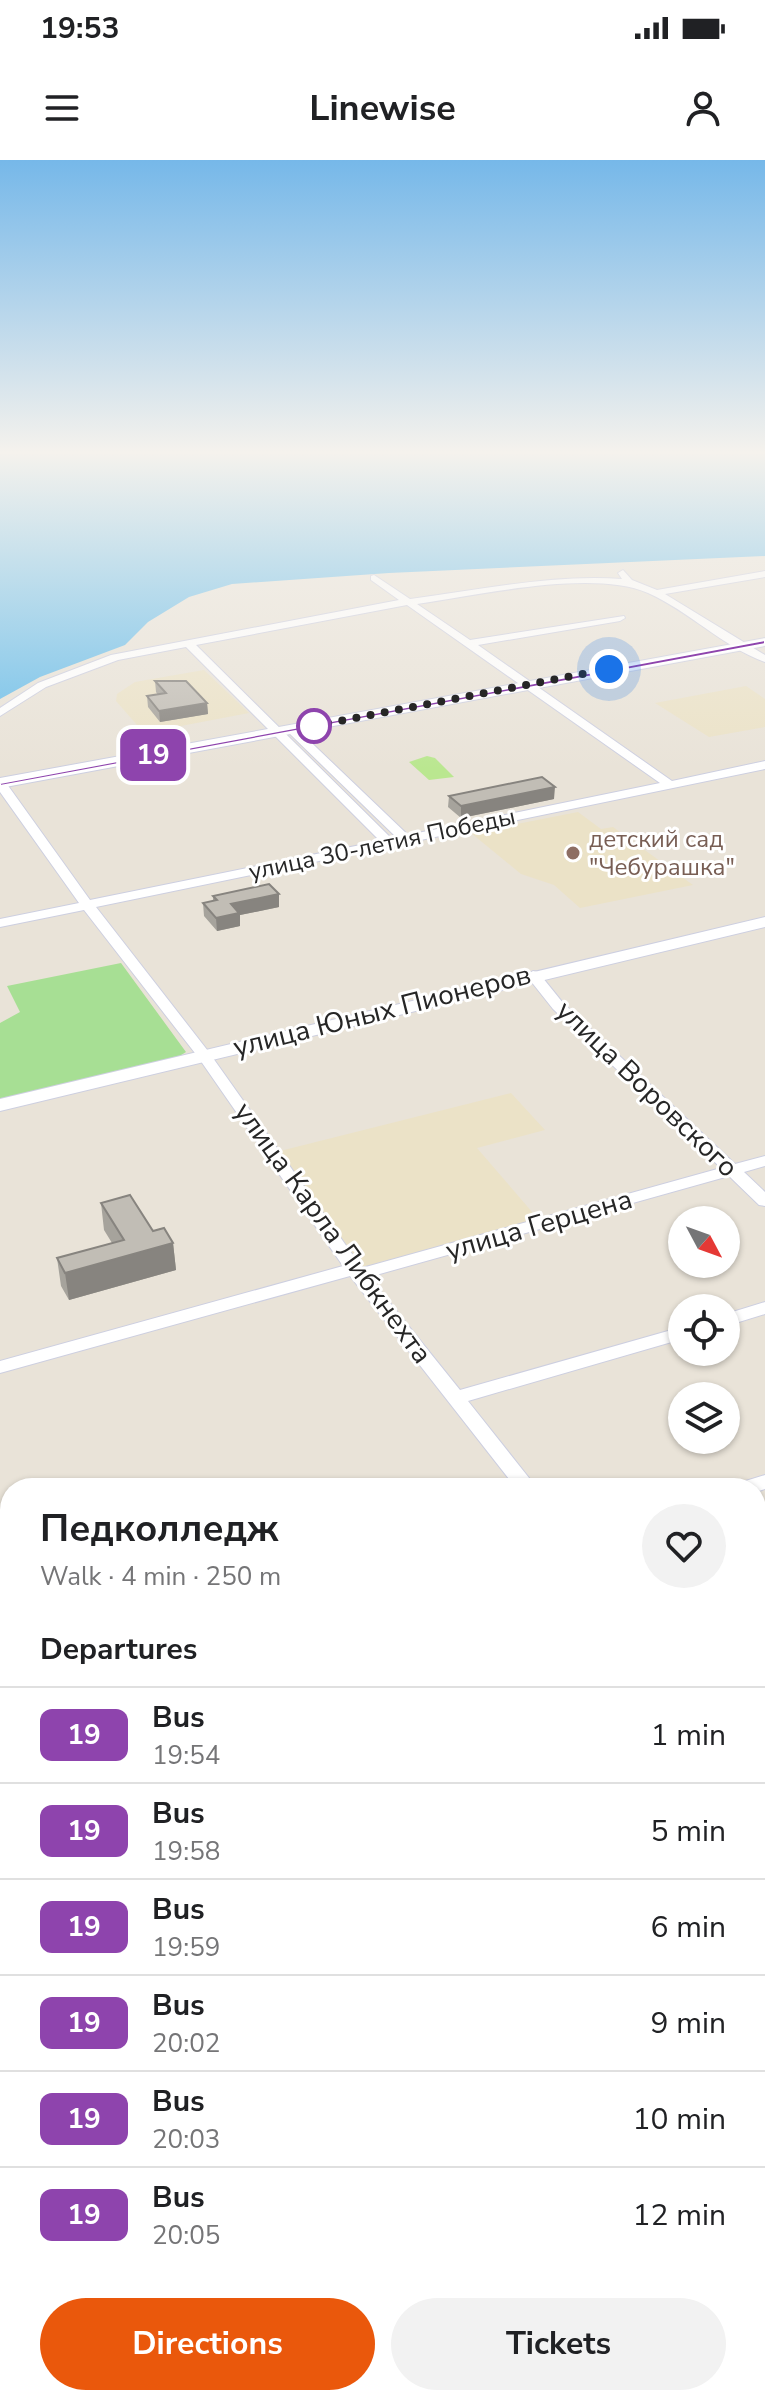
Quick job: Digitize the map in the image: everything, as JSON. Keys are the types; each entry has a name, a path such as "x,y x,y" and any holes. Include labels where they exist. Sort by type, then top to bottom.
{"street":[{"path":"624,570 623,575 629,582"},
{"path":"656,593 765,574"},
{"path":"374,578 671,785"},
{"path":"0,713 42,685 106,660 187,642 406,603 554,583 629,582 656,593 765,659"},
{"path":"468,644 620,618"},
{"path":"187,642 283,732 405,839"},
{"path":"0,783 765,642"},
{"path":"283,732 388,842"},
{"name":"улица 30-летия Победы","path":"0,923 764,766"},
{"name":"улица Карла Либкнехта","path":"0,783 87,905 203,1054 356,1272 519,1478"},
{"name":"улица Юных Пионеров","path":"0,1105 533,975 765,922"},
{"name":"улица Воровского","path":"533,975 558,1006 765,1201"},
{"name":"улица Герцена","path":"0,1367 765,1161"},
{"path":"740,1316 765,1308"},
{"path":"456,1398 668,1337"}],"shaded area":[{"path":"204,670 249,713 144,733 116,701 117,694 135,682"},
{"path":"746,686 765,699 765,727 709,737 655,703"},
{"name":"детский сад \"Чебурашка\"","path":"578,812 601,829 613,827 693,885 580,908 554,885 521,874 471,833"},
{"path":"511,1093 545,1130 477,1148 539,1220 360,1269 276,1152"}],"green space":[{"path":"427,756 435,758 454,777 429,780 409,762"},
{"path":"121,963 186,1052 178,1057 0,1101 0,1023 20,1012 7,986"}],"water":[{"path":"0,559 703,559 389,573 232,584 189,597 148,622 125,645 40,677 0,699"}],"building":[{"path":"155,681 186,681 207,703 159,711 147,696 166,693"},
{"path":"542,777 555,787 461,806 449,796"},
{"path":"269,884 279,894 231,904 239,913 216,918 203,903 217,900 213,896"},
{"path":"130,1195 153,1231 164,1228 173,1243 65,1273 57,1258 124,1240 101,1203"}],"bus line":[{"name":"19","path":"0,783 765,642"}],"place":[{"name":"детский сад \"Чебурашка\"","path":"573,853"}],"route":[{"path":"314,726 609,669"}]}
